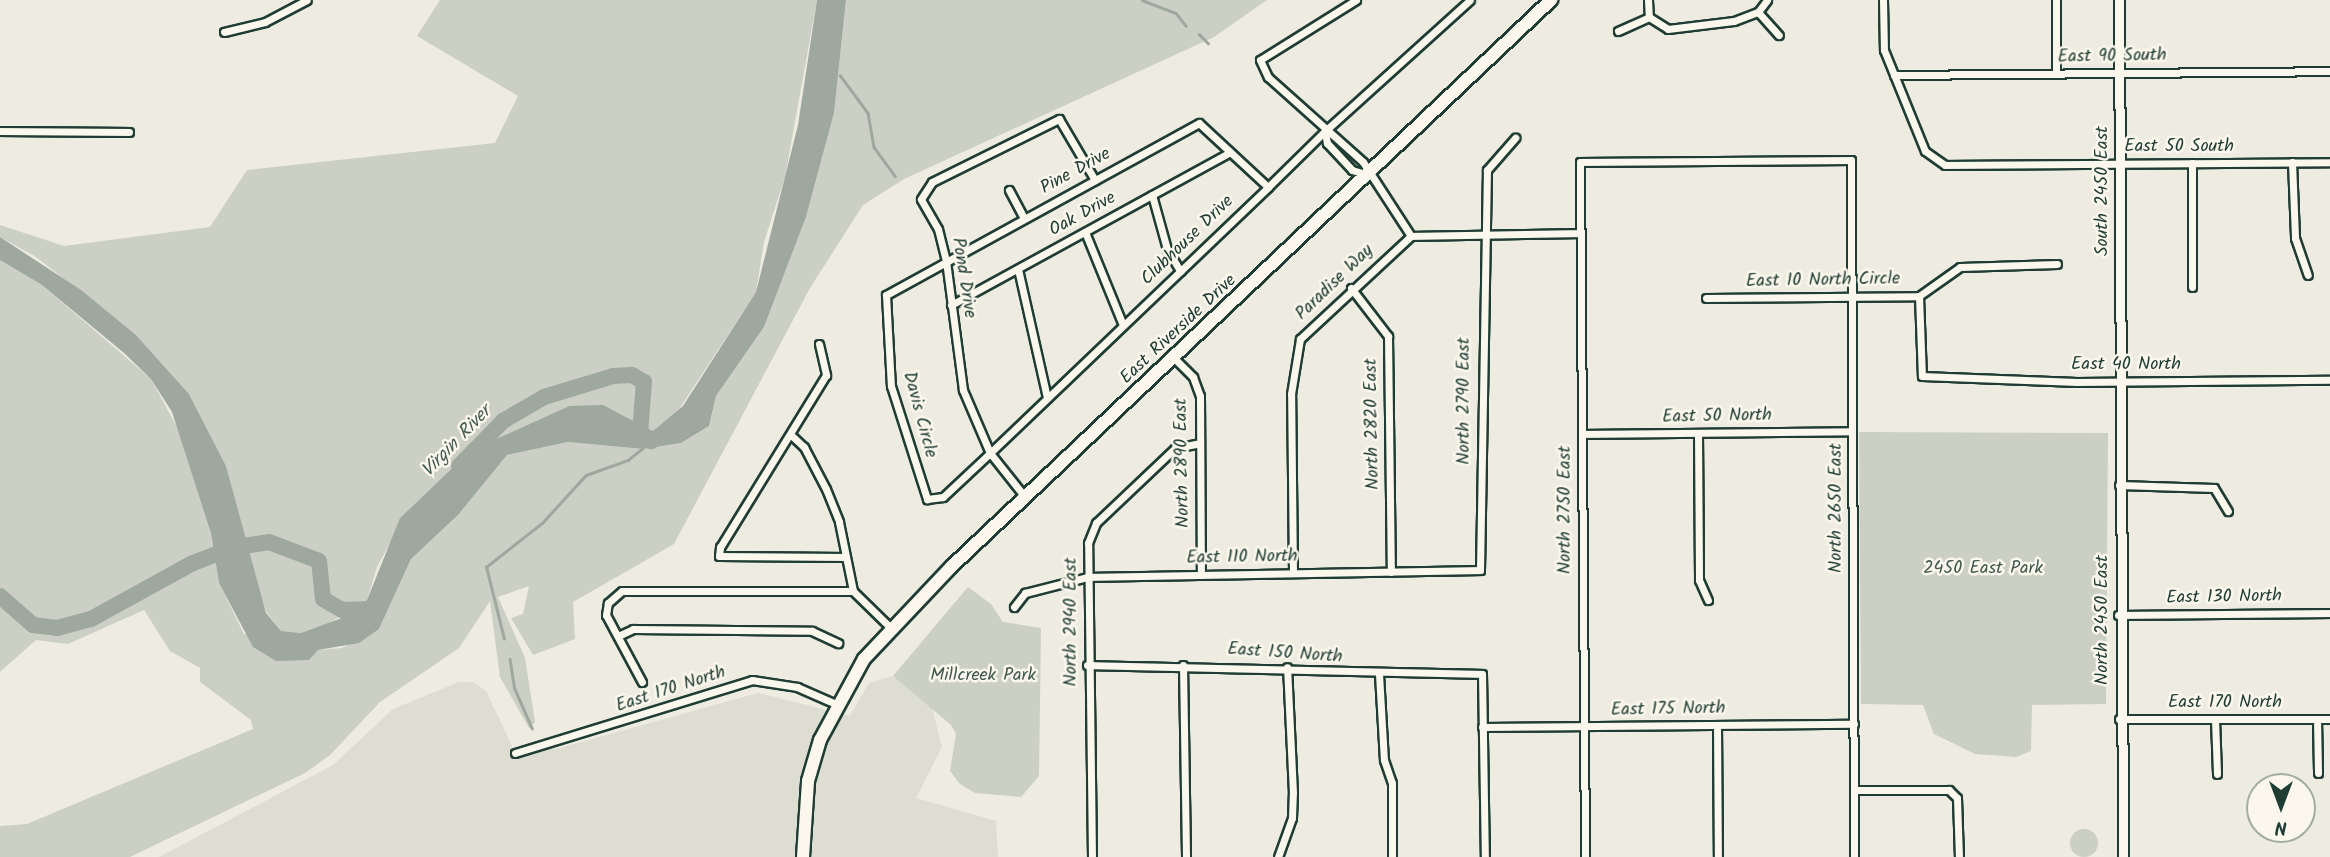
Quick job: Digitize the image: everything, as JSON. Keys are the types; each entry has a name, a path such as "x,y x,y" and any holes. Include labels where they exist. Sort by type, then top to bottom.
{"main road":[{"name":"East Riverside Drive","path":"803,857 808,781 839,699 892,629 1025,497 1370,176 1551,0"}],"street":[{"path":"224,32 265,22 307,0"},
{"path":"1356,0 1260,60 1268,77 1325,131 1335,134 1370,176 1411,236 1483,232 1580,233"},
{"name":"Clubhouse Drive","path":"927,499 943,497 1325,131 1470,0"},
{"path":"1648,0 1649,17"},
{"path":"1649,17 1668,29 1734,21 1758,12 1767,0"},
{"path":"1883,0 1884,50 1894,75"},
{"path":"2056,0 2056,74"},
{"name":"South 2450 East","path":"2119,0 2119,382"},
{"path":"1758,12 1779,35"},
{"path":"1618,30 1649,17"},
{"name":"East 90 South","path":"1894,75 2330,71"},
{"name":"East 50 South","path":"1894,75 1925,151 1945,165 2330,162"},
{"name":"Pond Drive","path":"1025,497 990,453 963,390 946,261 938,229 920,199 932,182 1059,119 1096,180"},
{"name":"Pine Drive","path":"886,295 1199,123 1268,187"},
{"path":"0,131 129,132"},
{"path":"1325,131 1328,143 1352,170 1370,176"},
{"name":"North 2790 East","path":"1480,570 1483,232 1487,170 1516,138"},
{"name":"Oak Drive","path":"951,305 1229,153"},
{"name":"North 2750 East","path":"1585,857 1580,162 1851,160"},
{"name":"North 2650 East","path":"1851,160 1854,857"},
{"path":"2292,162 2295,238 2308,275"},
{"path":"2192,163 2192,286"},
{"path":"1009,190 1024,218"},
{"path":"1152,195 1167,250 1180,271"},
{"path":"1085,232 1123,325"},
{"name":"Paradise Way","path":"1293,573 1293,357 1300,339 1350,288 1411,236"},
{"name":"East 10 North Circle","path":"1706,298 1919,296 1960,267 2057,264"},
{"path":"1018,269 1047,398"},
{"name":"North 2820 East","path":"1350,288 1388,336 1391,572"},
{"name":"Davis Circle","path":"886,295 891,386 927,499"},
{"name":"East 40 North","path":"1919,296 1922,376 2119,382 2330,380"},
{"path":"819,344 826,375 720,547 719,556 846,557"},
{"name":"North 2890 East","path":"1174,358 1193,377 1200,396 1201,575"},
{"name":"North 2450 East","path":"2119,382 2118,615 2123,857"},
{"name":"East 50 North","path":"1582,434 1852,431"},
{"path":"1698,433 1699,580 1709,600"},
{"path":"791,435 804,447 826,489 853,591 892,629"},
{"name":"North 2940 East","path":"1092,857 1087,665 1088,543 1096,523 1175,448 1200,443"},
{"path":"2119,485 2214,488 2228,511"},
{"name":"East 110 North","path":"1014,607 1026,593 1088,577 1480,570"},
{"path":"642,682 606,615 608,603 622,591 853,591"},
{"name":"East 130 North","path":"2118,615 2330,613"},
{"path":"618,635 633,629 812,631 838,643"},
{"name":"East 150 North","path":"1087,665 1287,667 1380,674 1482,674 1482,727"},
{"path":"1183,665 1186,857"},
{"path":"1278,857 1292,818 1287,667"},
{"path":"1380,674 1384,760 1392,783 1392,857"},
{"name":"East 170 North","path":"515,753 752,680 797,687 839,699"},
{"name":"East 170 North","path":"2119,719 2330,719"},
{"path":"2216,719 2217,774"},
{"path":"2317,719 2318,773"},
{"name":"East 175 North","path":"1482,727 1854,724"},
{"path":"1717,725 1718,857"},
{"path":"1482,727 1485,857"},
{"path":"1854,790 1949,790 1957,798 1959,857"}],"shaded area":[{"path":"817,0 846,0 834,113 806,217 764,327 716,396 709,426 681,443 643,449 568,442 507,455 458,515 411,559 379,629 359,643 318,650 309,660 276,661 253,647 219,583 211,533 172,412 151,379 124,353 42,285 0,260 0,237 81,290 136,335 189,394 226,466 266,613 281,631 301,633 347,616 367,600 400,518 470,451 569,406 603,405 653,431 683,406 756,292 798,125"},
{"path":"893,676 932,708 942,747 916,798 996,821 998,857 159,857 333,765 393,709 459,682 474,682 486,691 514,750 556,749 758,693 850,716 869,683"}],"green space":[{"path":"440,0 817,0 785,177 764,242 756,292 674,417 653,431 617,412 569,406 470,451 409,509 377,567 367,600 329,623 301,633 281,631 267,613 253,578 226,466 189,394 136,335 36,257 0,237 0,225 64,246 210,227 247,170 495,143 518,96 417,36"},
{"path":"846,0 1267,0 1214,37 904,179 863,205 810,288 674,544 573,602 575,639 533,655 511,618 523,614 529,586 498,597 525,658 535,722 529,728 500,677 490,601 459,648 380,702 330,755 305,773 130,857 0,857 0,826 27,824 253,729 251,720 200,682 200,668 170,651 144,610 68,644 36,640 0,672 0,260 42,285 151,379 185,442 211,533 219,583 244,634 318,650 342,648 379,629 411,559 458,515 507,455 568,442 643,449 681,443 709,426 716,396 764,327 806,217 834,113"},
{"name":"2450 East Park","path":"1859,432 2108,433 2106,704 2032,705 2031,751 2016,757 1975,754 1934,734 1923,705 1861,704"},
{"name":"Millcreek Park","path":"968,587 991,604 1003,622 1041,628 1039,776 1021,797 975,793 960,784 950,771 956,734 951,725 893,676"},
{"path":"2084,829 2094,833 2098,843 2094,853 2084,857 2074,853 2070,843 2074,833"}],"waterway":[{"path":"1142,0 1176,13 1186,26"},
{"path":"1199,34 1208,43"},
{"path":"840,75 868,113 874,147 895,176"},
{"name":"Virgin River","path":"459,466 503,421 544,397 613,376 632,375 644,382 640,433 651,441"},
{"path":"504,639 486,567 542,523 586,475 628,460 643,448"},
{"name":"Virgin River","path":"0,596 33,625 57,628 91,619 193,563 235,547 269,542 319,561 323,599 342,610 373,609"},
{"path":"510,659 515,689 532,728"}]}
